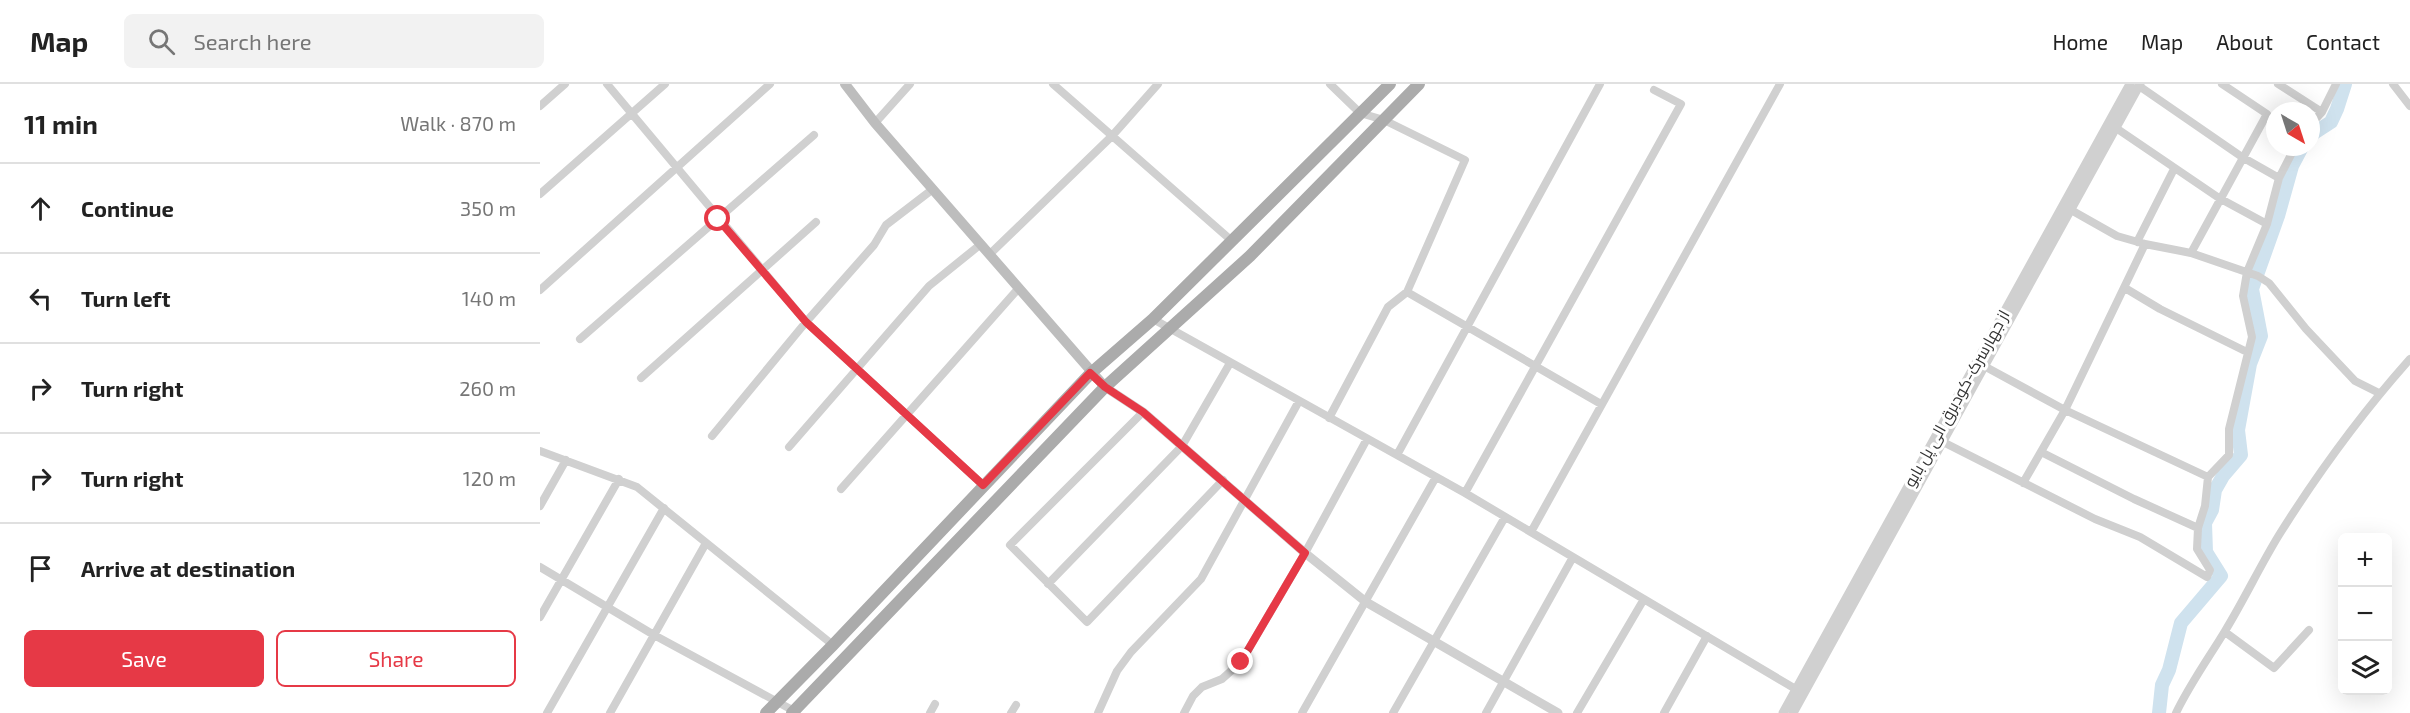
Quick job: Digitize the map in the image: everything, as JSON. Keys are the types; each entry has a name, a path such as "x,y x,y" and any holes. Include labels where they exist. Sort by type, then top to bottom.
{"main road":[{"path":"845,84 875,123 1090,373 1105,387"},
{"path":"766,713 1090,373 1153,320 1390,84"},
{"path":"794,712 1105,387 1250,256 1419,84"}],"street":[{"path":"540,106 565,84"},
{"path":"608,84 806,322 983,485"},
{"path":"540,194 665,84"},
{"path":"540,290 770,84"},
{"path":"875,123 910,84"},
{"path":"1053,84 1232,241"},
{"path":"990,254 1112,136 1158,84"},
{"path":"1329,418 1388,307 1407,292 1465,160 1384,120 1360,113 1330,84"},
{"path":"1397,455 1600,84"},
{"path":"1531,532 1780,84"},
{"path":"2190,253 2267,114 2222,84"},
{"path":"2278,84 2322,112 2336,84"},
{"path":"2393,84 2410,106"},
{"path":"2137,85 2242,157 2278,178"},
{"name":"از جهارسرک-کودبرق الی پل بایو","path":"1783,713 1800,691 1943,442 2116,128 2137,85"},
{"name":"از جهارسرک-کودبرق الی پل بایو","path":"1793,713 1800,691 2137,85"},
{"path":"1465,493 1681,104 1654,90"},
{"path":"2116,128 2219,198 2267,224"},
{"path":"580,339 814,135"},
{"path":"1943,442 2095,519 2140,537 2207,577 2210,570 2197,549 2198,528 2205,506 2208,477 2229,455 2229,429 2252,337 2243,296 2267,224 2278,178 2290,156"},
{"path":"2023,483 2065,410 2125,288 2141,243 2174,169"},
{"path":"712,436 806,322 874,245 886,225 933,189"},
{"path":"2071,210 2116,236 2190,253 2252,274 2269,284 2306,329 2355,381 2379,393"},
{"path":"641,378 816,222"},
{"path":"789,447 929,286 981,244"},
{"path":"2125,288 2160,309 2247,352"},
{"path":"841,489 1018,289"},
{"path":"1407,292 1467,329 1602,404"},
{"path":"1153,320 1465,493 1800,691"},
{"path":"2176,713 2188,688 2225,632 2279,536 2326,465 2379,393 2410,359"},
{"path":"1048,584 1182,446 1230,363"},
{"path":"1984,366 2065,410 2208,477"},
{"path":"1105,387 1143,412 1305,553 1366,602 1558,713"},
{"path":"1098,713 1117,671 1131,652 1201,579 1299,401"},
{"path":"1143,412 1010,545 1087,622 1223,480"},
{"path":"1184,713 1193,696 1202,687 1222,678 1241,662 1305,553 1367,439"},
{"path":"540,452 637,487 833,645"},
{"path":"2041,452 2198,528"},
{"path":"540,506 566,460"},
{"path":"1302,713 1436,477"},
{"path":"540,616 619,479"},
{"path":"547,713 664,508"},
{"path":"1393,713 1505,517"},
{"path":"610,713 706,543"},
{"path":"1486,713 1573,557"},
{"path":"540,567 794,712"},
{"path":"1577,713 1644,599"},
{"path":"2225,632 2274,668 2309,630"},
{"path":"1664,713 1707,636"},
{"path":"930,713 935,704"},
{"path":"1011,713 1016,705"}],"waterway":[{"path":"2320,129 2331,122 2345,84"},
{"path":"2159,713 2162,685 2169,670 2181,623 2221,576 2206,552 2205,523 2212,510 2215,490 2223,476 2241,455 2238,430 2250,364 2261,336 2252,289 2297,156"}],"route":[{"path":"718,219 806,322 983,485 1090,373 1105,387 1143,412 1305,553 1241,662"}]}
